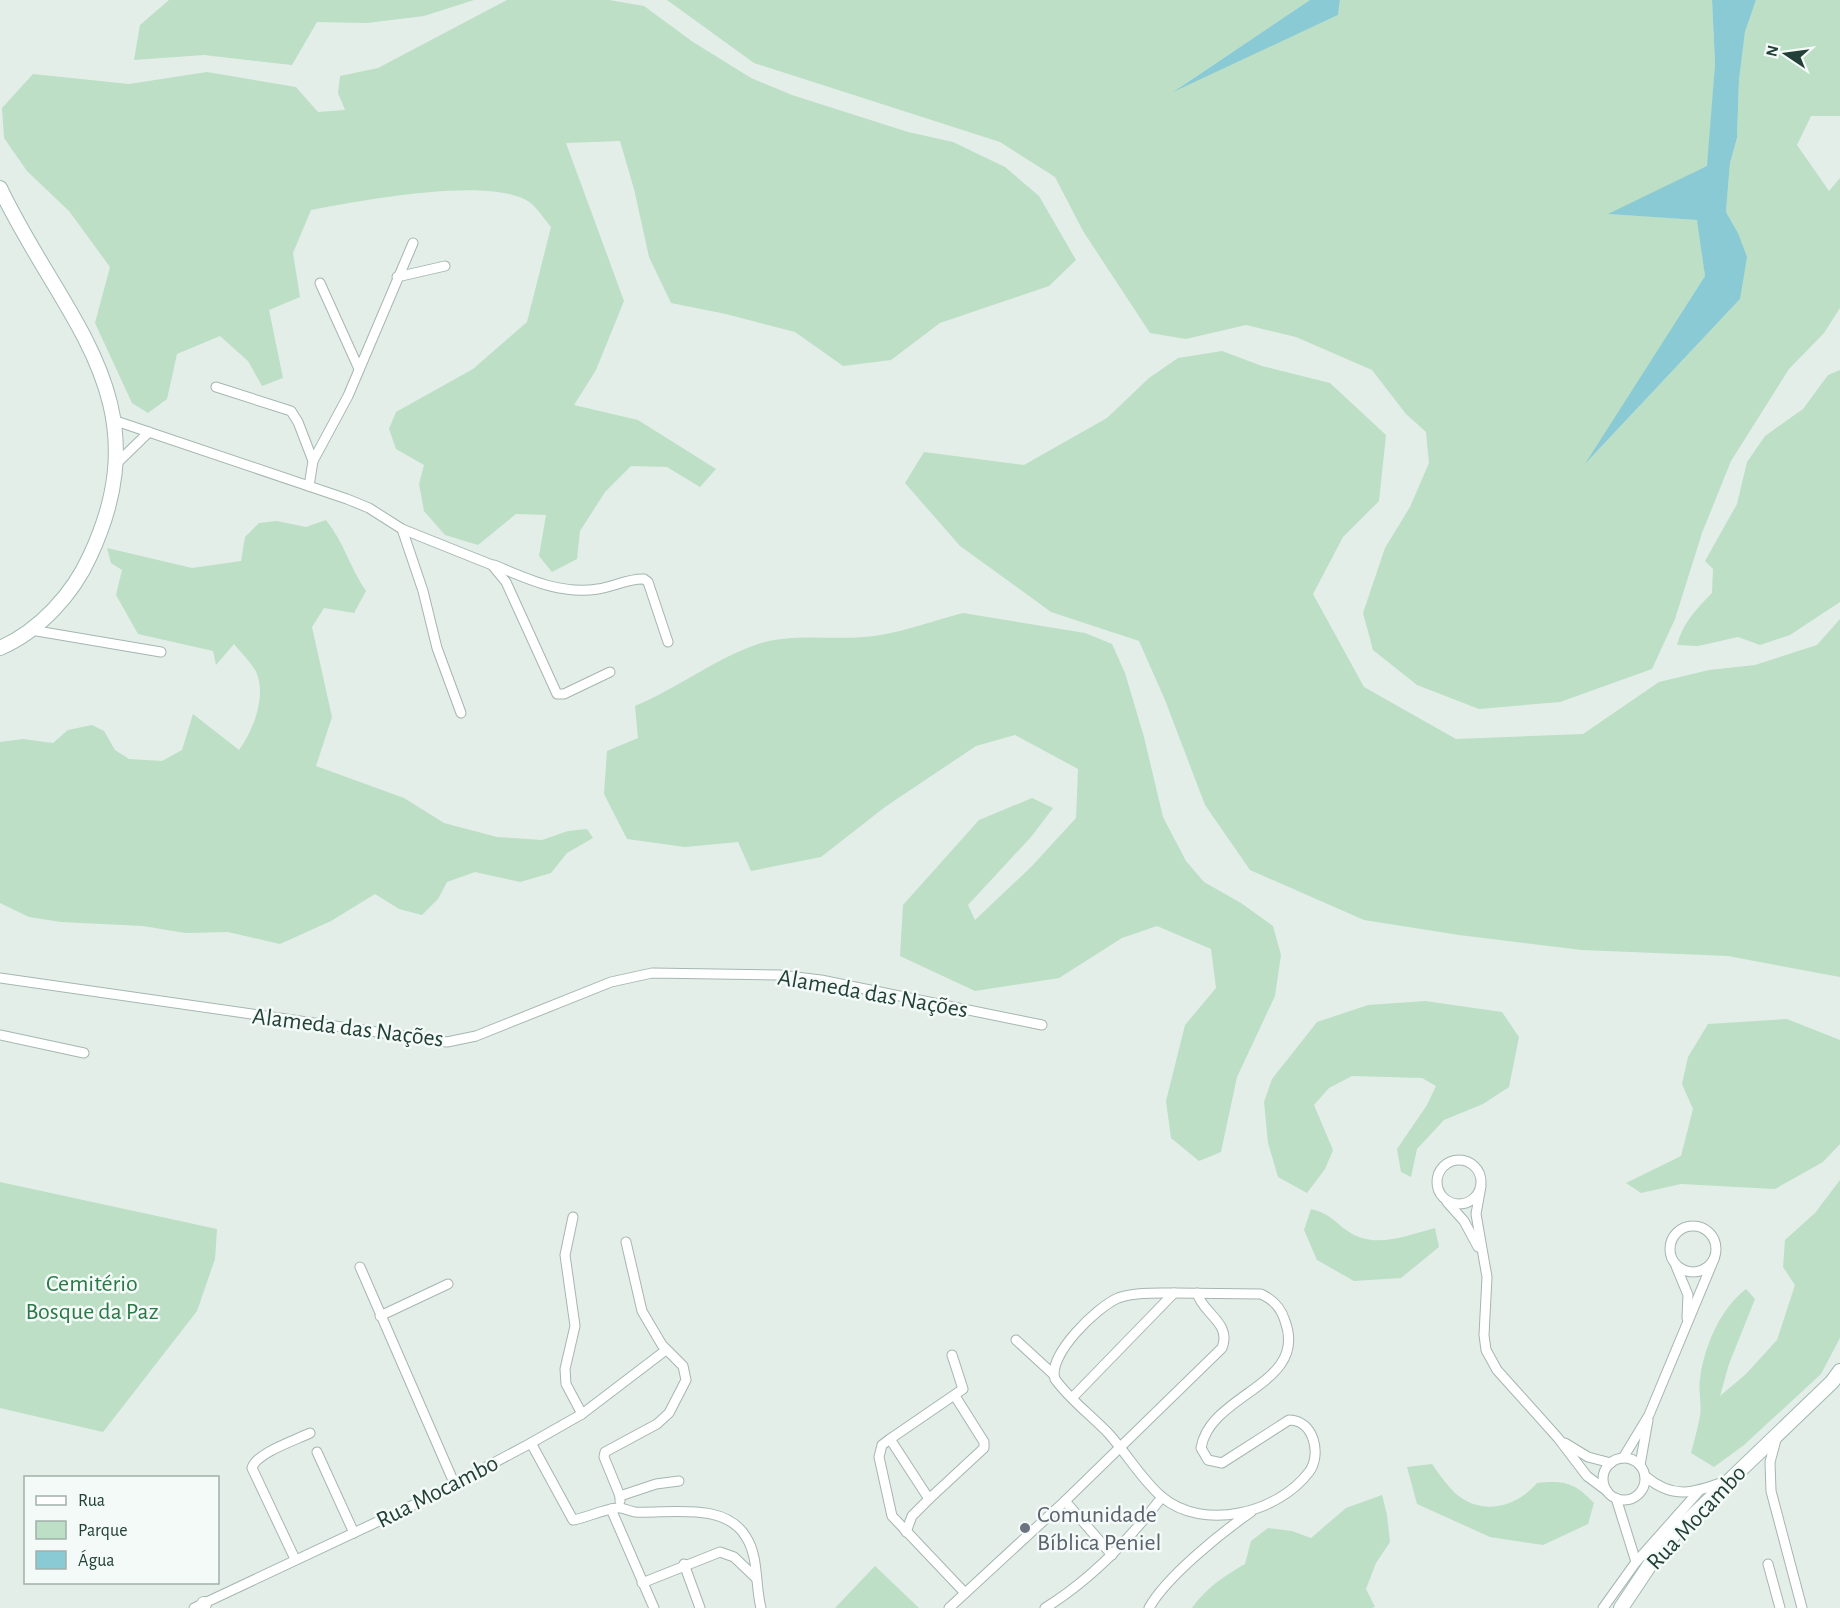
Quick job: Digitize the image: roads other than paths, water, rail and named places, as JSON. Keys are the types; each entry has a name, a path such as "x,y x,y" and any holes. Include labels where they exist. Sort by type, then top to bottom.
{"main road":[{"path":"0,188 88,343 101,373 116,421 115,465 101,528 86,566 50,614 31,630 0,648"},
{"name":"Rua Mocambo","path":"1621,1608 1666,1542 1728,1480 1832,1383 1840,1371"}],"street":[{"path":"309,486 313,461 359,369 413,243"},
{"path":"397,277 445,266"},
{"path":"320,283 359,369"},
{"path":"216,387 291,411 313,461"},
{"path":"116,421 369,508 402,529 542,585 569,590 598,589 644,579 648,582 668,642"},
{"path":"115,465 149,432"},
{"path":"402,529 423,591 437,648 461,712"},
{"path":"492,565 506,582 557,694 564,694 610,672"},
{"path":"31,630 161,652"},
{"name":"Alameda das Nações","path":"0,978 447,1042 476,1036 611,982 652,973 779,975 821,980 1042,1025"},
{"path":"0,1035 84,1053"},
{"path":"1483,1258 1470,1232 1438,1190 1438,1175 1441,1169 1452,1161 1460,1160 1474,1165 1479,1171 1481,1186 1476,1214 1487,1277 1484,1335 1486,1350 1497,1370 1558,1438 1587,1476 1616,1498 1636,1562"},
{"path":"1446,1201 1460,1205 1467,1203 1473,1200 1481,1186"},
{"path":"573,1217 566,1255 575,1326 565,1369 566,1384 582,1414"},
{"path":"1607,1491 1604,1474 1611,1463 1623,1458 1649,1415 1714,1259 1713,1237 1707,1231 1693,1226 1679,1231 1674,1236 1670,1251 1688,1295 1687,1321"},
{"path":"626,1242 637,1300 647,1323 666,1350 686,1372 686,1380 677,1401 657,1424 607,1450 604,1457 620,1496 616,1508 642,1583 654,1608"},
{"path":"1676,1264 1682,1269 1696,1272 1710,1265 1714,1259"},
{"path":"360,1268 455,1485"},
{"path":"380,1316 448,1284"},
{"path":"1072,1398 1174,1293"},
{"path":"1016,1340 1053,1374 1162,1497 1182,1508 1209,1516 1236,1513 1258,1507 1287,1495 1312,1467 1314,1443 1309,1430 1299,1421 1289,1420 1222,1463 1213,1462 1204,1456 1202,1441 1208,1429 1228,1408 1282,1365 1287,1354 1288,1329 1275,1303 1261,1294 1174,1293 1136,1294 1120,1297 1090,1317 1057,1358 1053,1374"},
{"path":"950,1608 1065,1501 1222,1348 1225,1339 1223,1329 1203,1305 1197,1293"},
{"name":"Rua Mocambo","path":"200,1607 295,1559 455,1485 582,1414 666,1350"},
{"path":"952,1355 964,1385 955,1396 890,1438 882,1445 879,1457 892,1516 965,1593"},
{"path":"906,1532 912,1516 929,1498 982,1453 984,1442 955,1396"},
{"path":"1649,1415 1640,1465 1645,1476 1668,1491 1699,1491 1728,1480"},
{"path":"1779,1432 1770,1462 1769,1481 1802,1608"},
{"path":"295,1559 252,1468 256,1461 266,1454 310,1433"},
{"path":"890,1438 929,1498"},
{"path":"1558,1438 1588,1457 1611,1463"},
{"path":"531,1443 571,1519 616,1508 634,1512 693,1513 727,1520 738,1526 750,1544 761,1608"},
{"path":"317,1452 354,1533"},
{"path":"1623,1458 1640,1465"},
{"path":"1616,1498 1635,1497 1643,1488 1645,1476"},
{"path":"620,1496 656,1484 679,1481"},
{"path":"1603,1608 1636,1562 1699,1491"},
{"path":"1045,1608 1079,1585 1112,1555 1134,1533 1162,1497"},
{"path":"1065,1501 1112,1555"},
{"path":"1149,1608 1160,1591 1215,1538 1258,1507"},
{"path":"642,1583 684,1564 720,1552 729,1553 756,1578"},
{"path":"684,1564 700,1608"},
{"path":"1768,1564 1780,1608"}],"water":[{"path":"1310,0 1340,0 1338,15 1173,92"},
{"path":"1712,0 1756,0 1745,32 1739,80 1737,138 1730,163 1726,212 1738,233 1747,257 1740,299 1585,464 1705,276 1697,220 1608,214 1707,166 1715,64"}],"place":[{"name":"Comunidade Bíblica Peniel","path":"1025,1528"}],"park label":[{"name":"Cemitério Bosque da Paz","path":"92,1297"}]}
